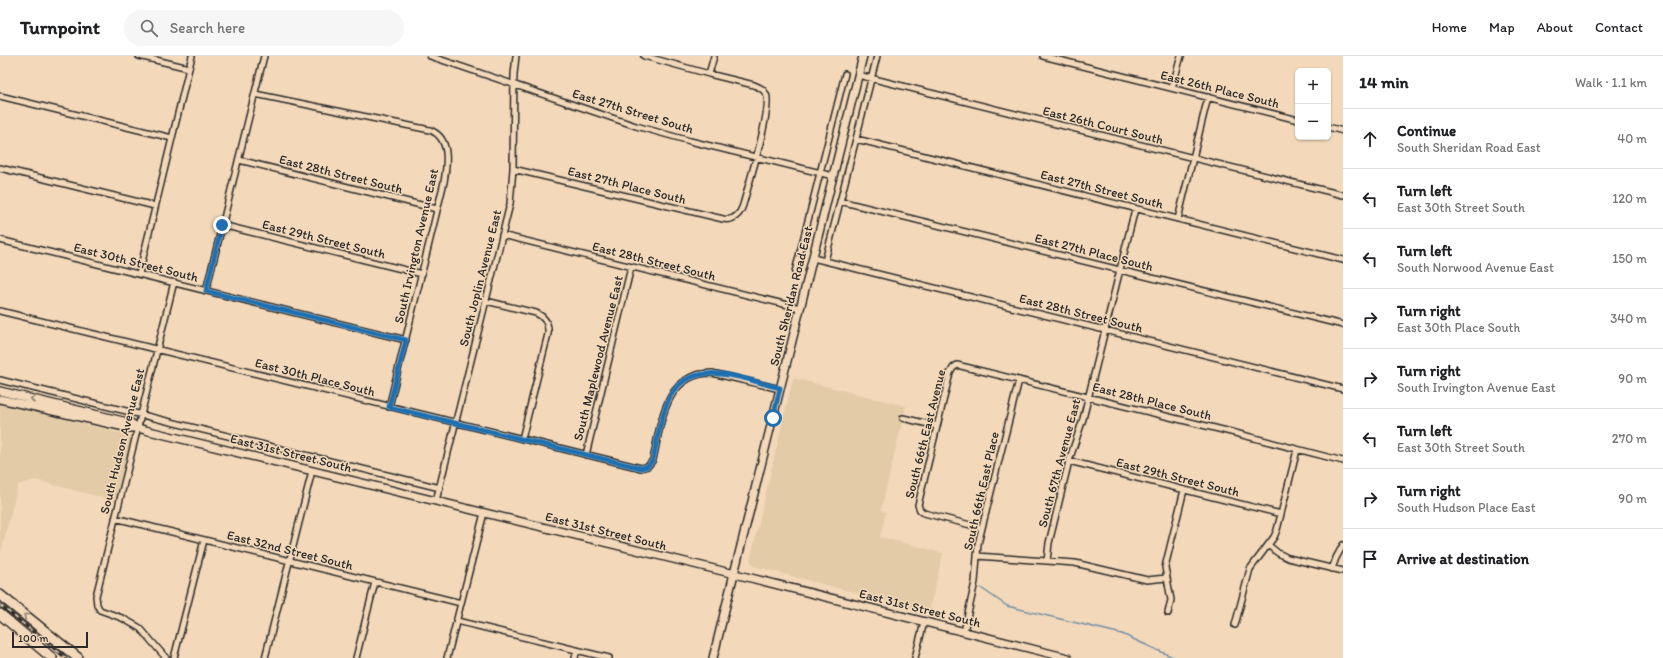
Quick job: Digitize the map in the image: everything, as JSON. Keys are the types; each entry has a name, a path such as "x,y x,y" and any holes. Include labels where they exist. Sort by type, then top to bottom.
{"highway":[{"path":"0,595 78,658"},
{"path":"0,614 52,658"}],"main road":[{"name":"South Sheridan Road East","path":"713,658 863,56"},
{"name":"East 31st Street South","path":"0,391 131,423 138,428"},
{"name":"East 31st Street South","path":"0,399 129,428 138,428 734,574 1068,658"}],"street":[{"path":"139,56 189,68"},
{"path":"138,274 192,56"},
{"path":"206,291 264,56"},
{"name":"East 27th Street South","path":"430,56 636,126 833,176"},
{"name":"South Joplin Avenue East","path":"436,501 510,204 513,169 514,84 516,56"},
{"path":"644,56 760,87 767,94 768,106 756,157"},
{"path":"709,74 714,56"},
{"name":"South Sheridan Road East","path":"825,261 877,56"},
{"name":"East 26th Place South","path":"1043,56 1295,119"},
{"path":"1172,88 1181,56"},
{"name":"South Sheridan Road East","path":"795,272 845,74"},
{"name":"East 26th Court South","path":"858,75 1343,196"},
{"name":"South Irvington Avenue East","path":"255,94 430,130 441,136 446,146 446,168 438,209 389,407"},
{"path":"0,96 172,138"},
{"path":"1178,219 1208,97"},
{"path":"1331,128 1343,131"},
{"name":"East 27th Street South","path":"856,140 1343,260"},
{"name":"East 27th Place South","path":"513,169 723,219 730,219 736,217 741,212 756,157"},
{"name":"East 28th Street South","path":"239,160 438,209"},
{"path":"0,168 155,206"},
{"name":"East 27th Place South","path":"840,201 1343,325"},
{"name":"South 67th Avenue East","path":"1047,561 1070,461 1088,397 1135,209"},
{"name":"East 29th Street South","path":"222,225 422,274"},
{"name":"East 28th Street South","path":"502,235 800,308"},
{"name":"East 30th Street South","path":"0,240 406,340"},
{"name":"East 28th Street South","path":"813,258 1343,389"},
{"name":"South Maplewood Avenue East","path":"586,455 631,267"},
{"name":"South Hudson Avenue East","path":"166,658 140,628 122,618 100,610 97,605 96,592 174,282"},
{"path":"486,301 536,313 543,317 548,329 522,439"},
{"name":"East 30th Place South","path":"0,311 636,468 645,468 653,460 665,410 670,396 677,387 692,377 705,373 722,374 780,388"},
{"name":"East 28th Place South","path":"955,366 962,365 1265,440 1297,450 1343,461"},
{"name":"South 66th East Avenue","path":"955,366 950,373 936,426 918,501 919,508 926,514 982,528"},
{"name":"East 31st Street South","path":"0,380 440,488"},
{"name":"South 66th East Place","path":"964,632 975,582 977,556 982,528 1019,380"},
{"path":"903,418 936,426"},
{"path":"1235,625 1250,568 1276,533 1297,450"},
{"name":"East 29th Street South","path":"1070,461 1281,514"},
{"path":"266,658 312,471"},
{"path":"1168,613 1171,600 1166,578 1165,565 1184,490"},
{"path":"447,658 484,513"},
{"name":"East 32nd Street South","path":"115,518 461,603"},
{"path":"174,658 204,540"},
{"path":"1332,569 1343,544"},
{"path":"1268,545 1284,556 1343,572"},
{"path":"977,556 1082,564 1147,580 1166,578"},
{"path":"356,658 375,582"},
{"path":"457,621 609,658"},
{"path":"915,658 924,622"},
{"path":"575,658 576,650"}],"shaded area":[{"path":"793,378 906,406 881,510 886,512 880,537 943,553 929,612 753,566 750,560"},
{"path":"0,403 132,436 115,501 35,480 18,485 0,556"}],"waterway":[{"path":"981,588 1007,606 1122,634 1175,658"}],"railway":[{"path":"0,605 66,658"}],"route":[{"path":"222,225 206,291 406,340 389,407 636,468 645,468 653,460 667,402 673,391 681,383 692,377 710,373 722,374 780,388 773,418"}]}
